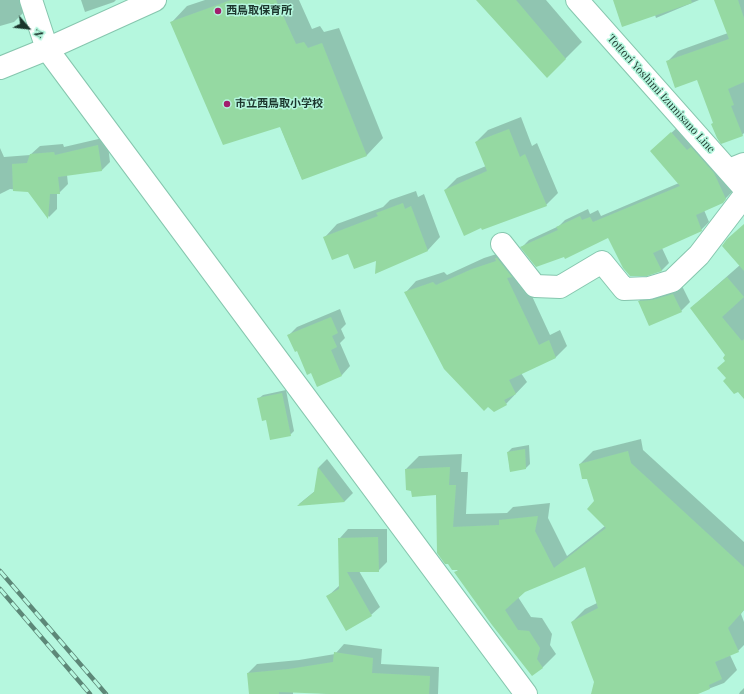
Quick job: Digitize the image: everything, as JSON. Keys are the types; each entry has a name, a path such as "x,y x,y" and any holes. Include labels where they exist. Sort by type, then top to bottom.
{"street":[{"path":"31,0 47,49 526,694"},
{"path":"0,68 47,49 155,0"},
{"name":"Tottori Yoshimi Izumisano Line","path":"577,0 736,167 744,188"},
{"path":"502,244 535,286 560,287 602,262 624,289 649,288 672,281 699,255 744,196"}],"building":[{"path":"231,0 276,0 296,44 304,42 308,48 322,43 367,156 302,180 280,127 223,145 170,22"},
{"path":"476,0 516,0 566,59 547,78"},
{"path":"613,0 691,0 692,3 622,27"},
{"path":"714,0 738,0 744,18 744,82 728,89 734,105 731,106 743,136 721,144 711,124 713,123 697,80 675,88 666,61 729,39"},
{"path":"509,129 520,157 525,154 547,206 482,230 481,228 464,236 444,190 487,171 475,142"},
{"path":"671,132 687,150 691,147 714,173 726,199 723,203 696,215 702,231 653,253 662,271 647,276 630,276 623,268 608,238 565,259 564,257 536,267 520,247 558,230 556,227 580,216 582,220 590,217 593,222 680,186 650,151"},
{"path":"98,145 102,171 58,177 60,194 50,194 48,219 28,192 13,191 12,164 27,163 30,154 54,152 55,155"},
{"path":"403,203 405,209 411,206 428,251 375,274 376,261 354,269 348,254 332,260 323,237 378,216 376,213"},
{"path":"744,224 744,271 722,246 727,239"},
{"path":"495,258 497,258 512,277 507,278 539,345 549,340 556,358 509,380 516,394 504,400 507,405 494,412 488,407 484,411 444,369 404,292 433,282 436,285 472,269 496,261"},
{"path":"727,277 744,297 722,317 742,341 744,339 744,399 738,392 734,394 723,381 726,378 717,368 725,361 723,358 725,355 690,308"},
{"path":"673,294 682,312 649,326 638,301 652,300"},
{"path":"331,317 338,333 332,336 337,347 331,350 342,376 317,387 311,373 307,375 297,351 295,352 287,335"},
{"path":"282,393 291,436 270,440 266,420 262,421 257,398"},
{"path":"525,449 526,469 510,472 507,452"},
{"path":"628,451 631,463 744,567 744,610 728,628 739,652 715,662 722,679 709,685 710,689 698,694 591,694 594,682 571,622 598,608 585,567 525,592 505,610 518,630 529,631 540,648 537,659 543,668 532,676 492,625 454,572 459,570 452,570 448,564 445,564 437,553 436,495 412,497 411,491 406,490 405,469 450,467 449,485 456,485 453,527 499,525 499,520 538,516 535,531 554,568 606,528 587,509 594,501 587,479 582,479 579,464"},
{"path":"318,467 345,502 297,506 314,492"},
{"path":"378,537 379,572 347,572 372,616 346,631 326,596 339,589 338,538"},
{"path":"334,652 373,658 372,673 430,676 429,694 330,694 279,692 279,694 249,694 247,673 289,669 333,662"}],"railway":[{"path":"0,571 106,694"},
{"path":"0,589 90,694"}],"place":[{"name":"西鳥取保育所","path":"218,11"},
{"name":"市立西鳥取小学校","path":"227,104"}]}
